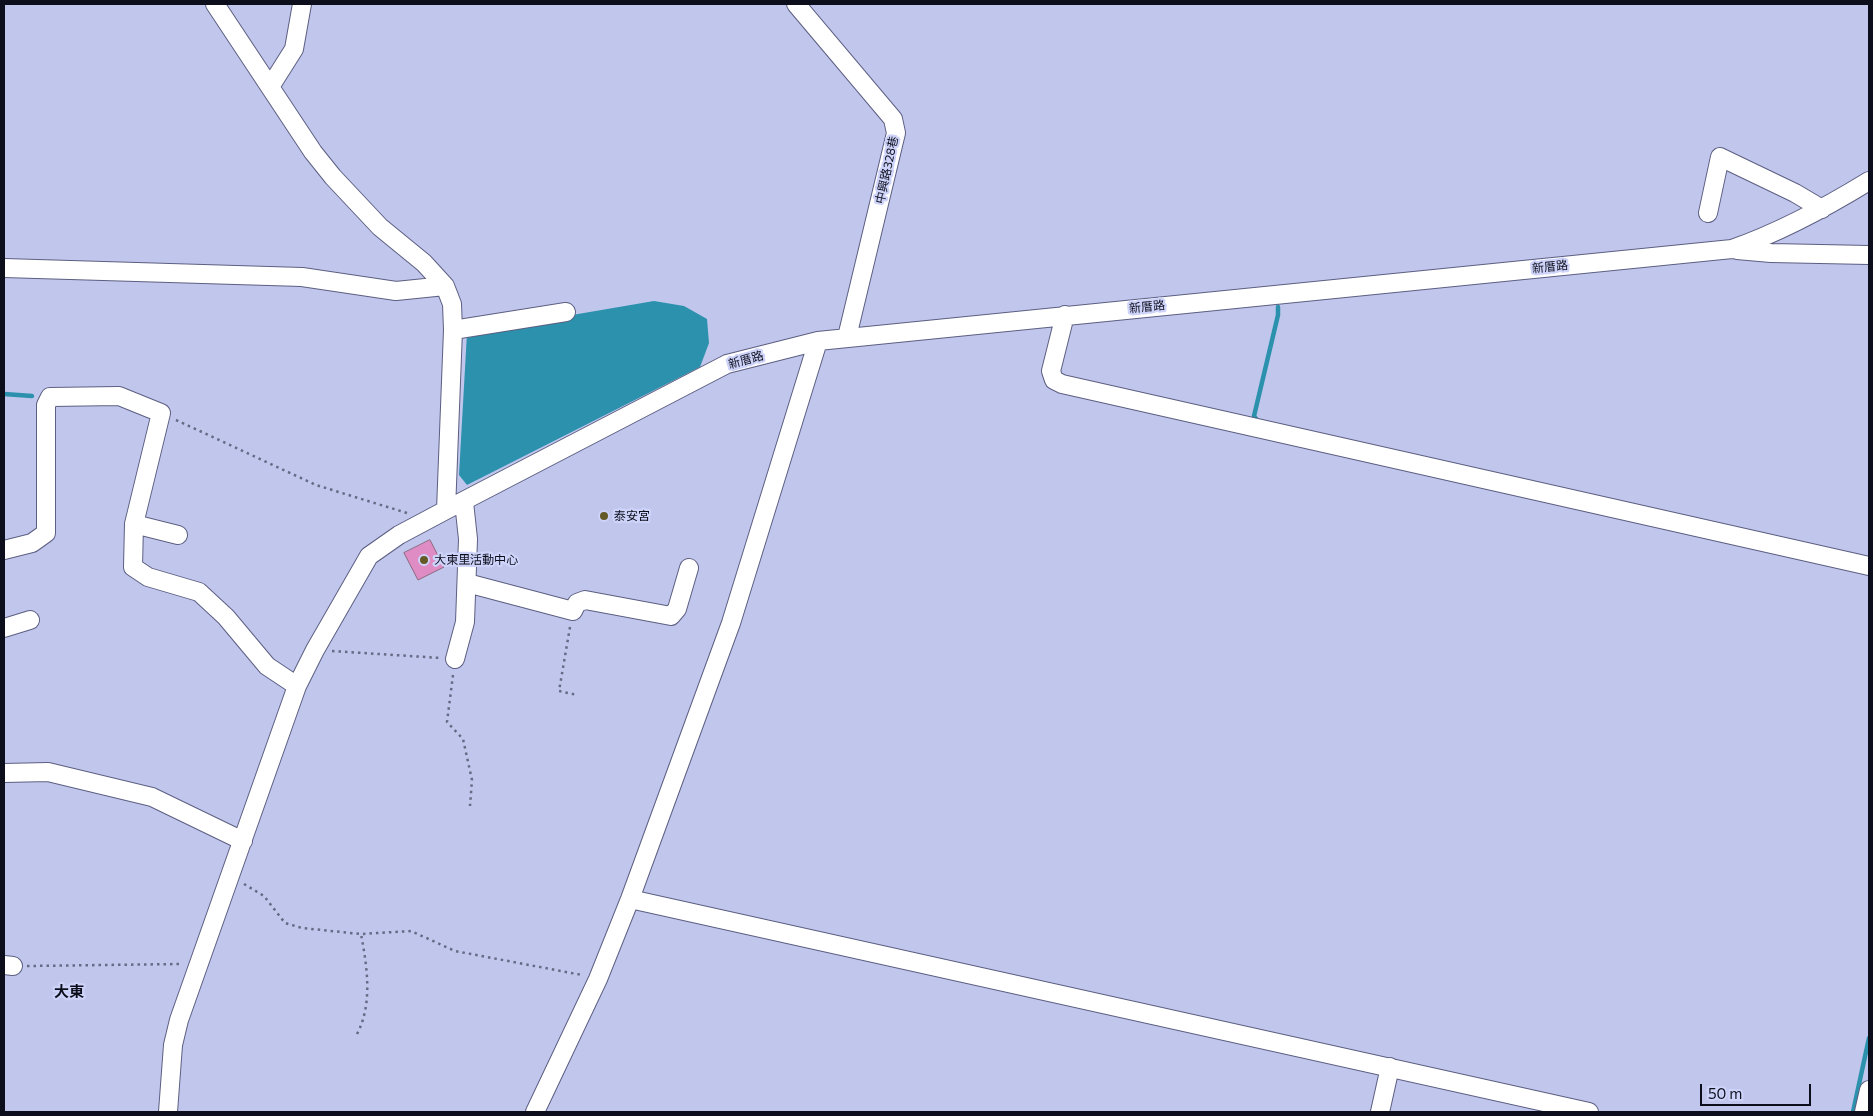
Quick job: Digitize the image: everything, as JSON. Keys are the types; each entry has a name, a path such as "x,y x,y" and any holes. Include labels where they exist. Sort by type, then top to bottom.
{"street":[{"path":"215,4 313,152 333,178 380,227 424,263 445,286 452,304 453,330 446,510"},
{"path":"270,87 294,48 302,4"},
{"name":"中興路328巷","path":"796,4 893,120 896,133 847,337"},
{"path":"1708,213 1720,157 1795,193 1822,209"},
{"name":"新厝路","path":"168,1112 173,1045 179,1020 297,686 315,650 369,556 428,518 464,502 727,364 818,340 1732,249 1763,238 1822,209 1869,182"},
{"path":"1732,249 1771,253 1869,255"},
{"path":"4,268 302,277 396,291 445,286"},
{"path":"453,330 566,312"},
{"path":"1065,315 1052,371 1054,380 1062,384 1869,566"},
{"path":"535,1112 598,979 630,899 731,624 818,340"},
{"path":"4,550 32,543 46,533 46,405 50,397 119,396 141,403 161,414 134,524 133,567 148,577 199,592 226,617 267,666 297,686"},
{"path":"455,659 465,622 467,584 464,502"},
{"path":"134,524 178,535"},
{"path":"467,584 573,611 577,602 585,600 670,616 677,610 689,568"},
{"path":"4,628 30,620"},
{"path":"4,773 48,772 152,797 243,841"},
{"path":"630,899 1589,1112"},
{"path":"1380,1112 1390,1067"},
{"path":"1864,1112 1869,1090"}],"path":[{"path":"161,414 316,485 393,510 428,518"},
{"path":"573,611 560,691 578,695"},
{"path":"315,650 455,659 447,722 463,739 472,780 470,806"},
{"path":"230,875 264,896 285,923 302,928 361,934 411,931 455,951 598,979"},
{"path":"356,1034 365,1018 367,964 361,934"},
{"path":"8,965 198,964"}],"water":[{"path":"654,301 684,306 707,319 709,343 700,367 467,485 459,475 467,333"}],"building":[{"name":"大東里活動中心","path":"430,540 444,567 418,580 404,553"}],"waterway":[{"path":"1257,420 1254,416 1278,315 1278,307"},
{"path":"4,394 32,396"},
{"path":"1853,1112 1869,1038"}],"place":[{"name":"泰安宮","path":"604,516"},
{"name":"大東里活動中心","path":"424,560"}],"district":[{"name":"大東","path":"69,992"}]}
